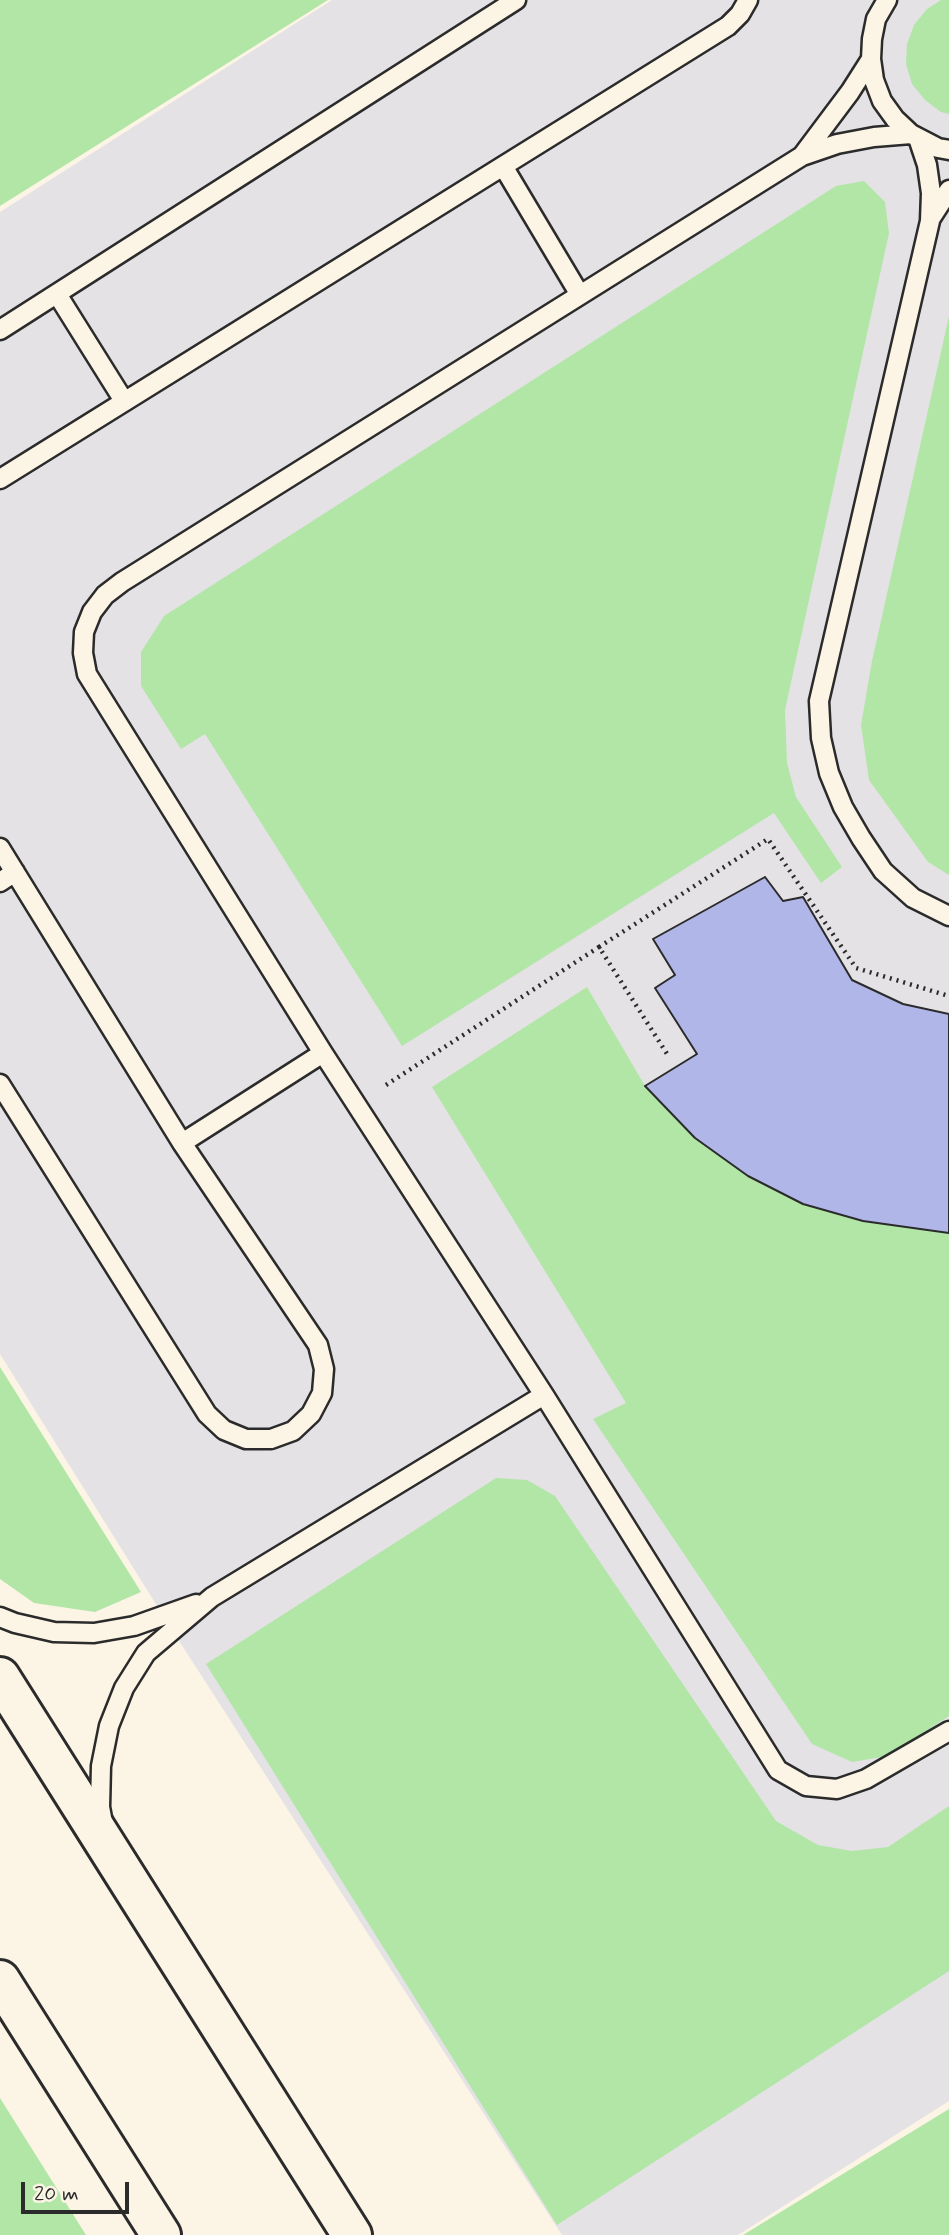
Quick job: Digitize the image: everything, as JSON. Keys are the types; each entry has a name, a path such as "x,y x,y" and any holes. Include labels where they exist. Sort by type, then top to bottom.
{"street":[{"path":"0,1677 352,2235"},
{"path":"0,1980 161,2235"}],"lane":[{"path":"0,330 516,0"},
{"path":"0,479 728,26 740,14 748,0"},
{"path":"872,0 876,19"},
{"path":"887,0 876,19 871,59 874,80 882,101 895,119 915,136 938,148 949,150"},
{"path":"802,156 827,125 871,59"},
{"path":"915,136 874,136 837,144 802,156 122,582 105,595 92,612 84,632 83,653 87,674 323,1053 544,1395 778,1770 806,1786 836,1789 866,1779 949,1731"},
{"path":"915,136 929,179 930,221 819,701 821,738 830,773 843,807 861,838 883,871 913,898 949,916"},
{"path":"503,166 580,295"},
{"path":"930,221 949,190"},
{"path":"57,294 124,401"},
{"path":"0,848 7,877 318,1345 324,1369 322,1393 311,1415 293,1431 271,1439 246,1439 224,1430 206,1414 0,1084"},
{"path":"182,1143 323,1053"},
{"path":"107,1847 100,1807 101,1766 109,1726 124,1688 146,1653 212,1597 544,1395"},
{"path":"0,1617 54,1632 94,1633 134,1626 212,1597"}],"path":[{"path":"386,1086 768,839 856,968 949,996"},
{"path":"599,947 669,1057"}],"shaded area":[{"path":"332,0 949,0 949,2101 738,2235 562,2235 172,1630 0,1354 0,212"}],"green space":[{"path":"0,0 328,0 0,206"},
{"path":"941,0 949,0 949,114 941,112 925,100 912,84 906,64 907,44 914,25 927,9"},
{"path":"864,181 885,202 889,233 785,710 787,763 796,797 842,867 821,883 774,813 402,1046 205,734 181,749 141,686 141,652 164,616 836,186"},
{"path":"949,316 949,875 928,862 869,780 861,725 872,661"},
{"path":"587,987 645,1086 695,1138 949,1233 949,1716 888,1756 852,1762 812,1744 593,1419 626,1403 432,1087"},
{"path":"0,1367 141,1592 95,1612 34,1603 0,1579"},
{"path":"496,1478 527,1480 555,1496 776,1821 818,1845 852,1851 888,1847 949,1806 949,1971 557,2225 206,1664"},
{"path":"0,2098 86,2235 0,2235"},
{"path":"949,2109 949,2235 743,2235"}],"building":[{"path":"765,877 783,901 803,897 852,980 903,1004 949,1014 949,1233 863,1221 803,1204 748,1176 695,1138 645,1086 697,1054 655,988 675,975 653,939"}]}
